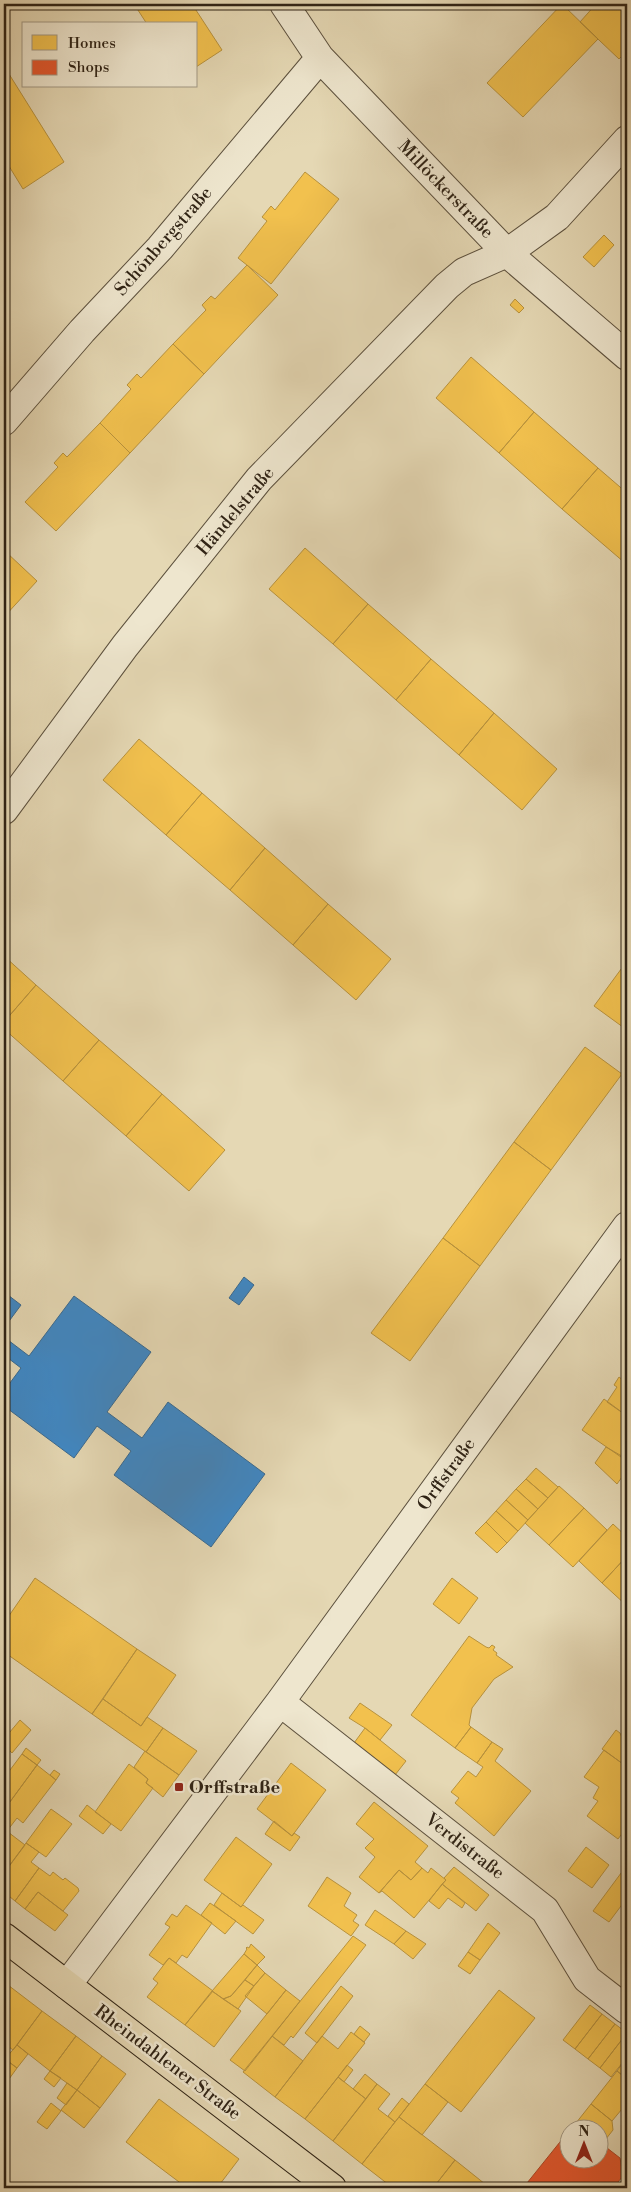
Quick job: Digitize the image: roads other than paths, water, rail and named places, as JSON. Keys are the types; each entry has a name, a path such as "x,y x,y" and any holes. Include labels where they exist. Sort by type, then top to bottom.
{"main road":[{"name":"Rheindahlener Straße","path":"4,1937 332,2188"}],"street":[{"name":"Millöckerstraße","path":"284,4 320,58 507,252 627,356"},
{"name":"Schönbergstraße","path":"4,421 82,331 160,248 320,58"},
{"name":"Händelstraße","path":"4,810 124,646 260,479 447,286 464,272 507,252 557,217 627,140"},
{"name":"Orffstraße","path":"67,1985 280,1702 627,1226"},
{"name":"Verdistraße","path":"280,1702 545,1910 587,1979 627,2010"}],"place":[{"name":"Orffstraße","path":"179,1787"}]}
